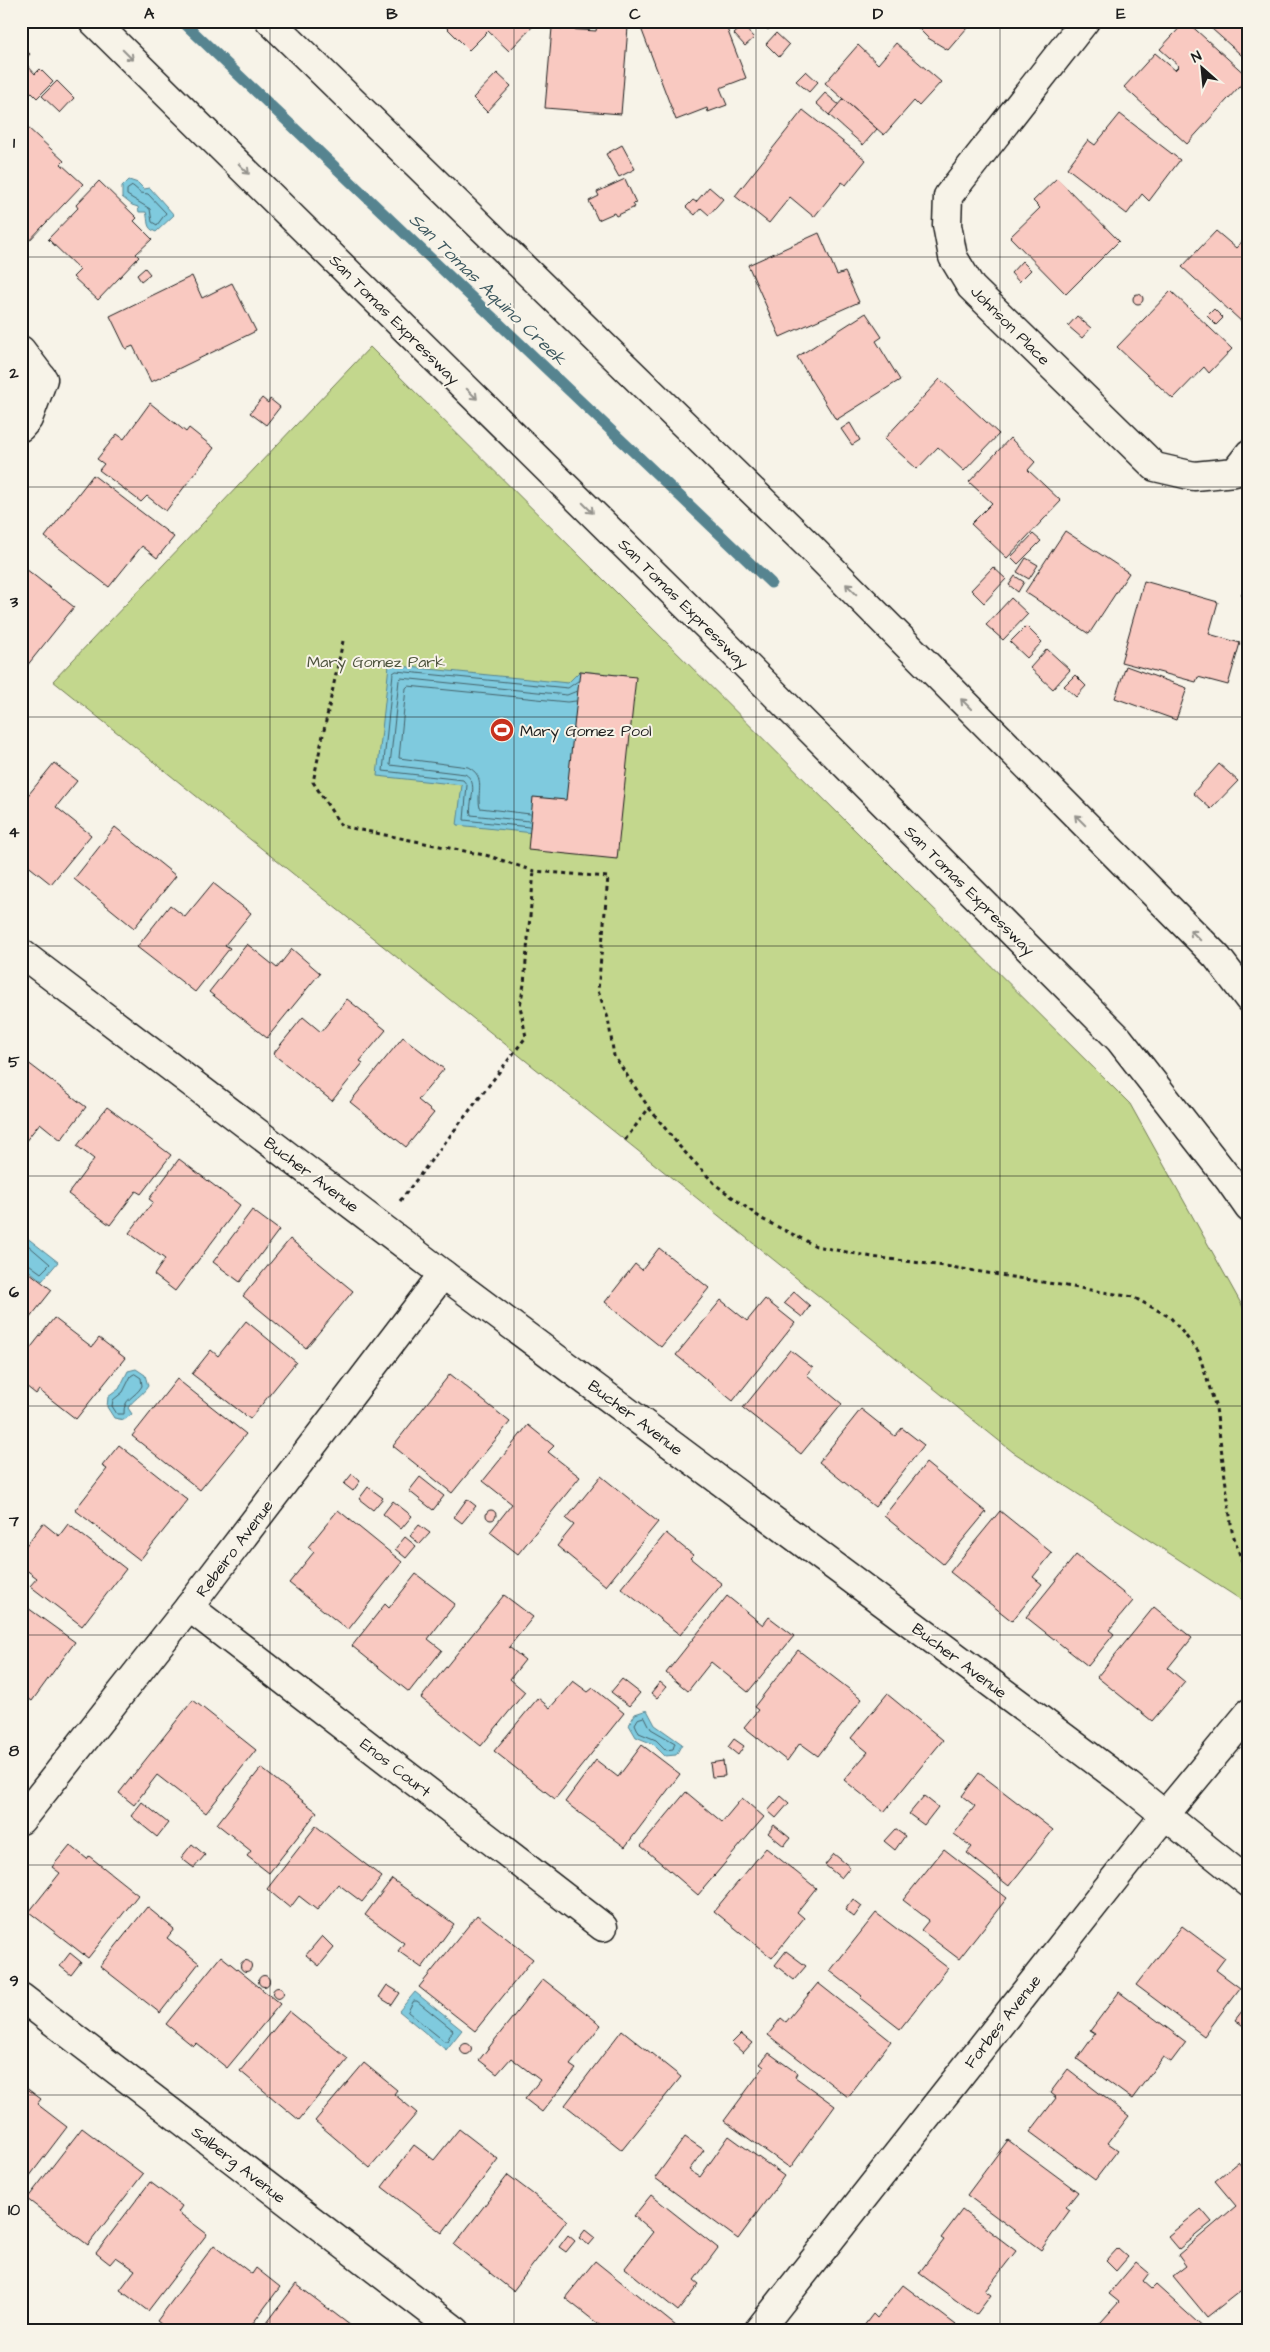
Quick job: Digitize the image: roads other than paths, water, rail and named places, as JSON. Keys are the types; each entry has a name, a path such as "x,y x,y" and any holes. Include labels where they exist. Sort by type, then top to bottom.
{"main road":[{"name":"San Tomas Expressway","path":"93,21 717,636 1119,1039 1249,1208"},
{"path":"270,21 809,546 1217,957 1249,992"},
{"name":"Johnson Place","path":"1086,21 948,196 947,226 953,257 971,287 1155,467 1194,476 1242,463"},
{"path":"21,350 42,379 28,419 21,427"},
{"name":"Bucher Avenue","path":"21,953 444,1274 1116,1776 1249,1883"},
{"path":"1217,957 1249,999"},
{"path":"1230,1181 1249,1219"},
{"name":"Rebeiro Avenue","path":"21,1820 189,1607 444,1274"},
{"name":"Enos Court","path":"189,1607 603,1927"},
{"name":"Forbes Avenue","path":"758,2331 1164,1816 1249,1713"},
{"name":"Salberg Avenue","path":"21,1996 456,2331"}],"water":[{"path":"129,180 138,183 144,189 150,188 174,215 156,232 149,226 146,212 139,212 138,207 122,197 122,187"},
{"name":"Mary Gomez Pool","path":"389,665 568,683 580,671 627,676 610,841 457,825 462,785 377,776"},
{"path":"21,1233 58,1262 42,1281 21,1264"},
{"path":"136,1369 145,1375 148,1386 128,1408 132,1414 124,1420 114,1418 107,1407 108,1397 119,1389 128,1371"},
{"path":"647,1710 655,1725 682,1744 676,1755 665,1756 653,1744 636,1737 629,1725 635,1714"},
{"path":"415,1992 462,2030 446,2050 399,2011"}],"waterway":[{"name":"San Tomas Aquino Creek","path":"182,21 771,583"}],"place":[{"name":"Mary Gomez Pool","path":"502,730"}],"park label":[{"name":"Mary Gomez Park","path":"376,661"}]}
